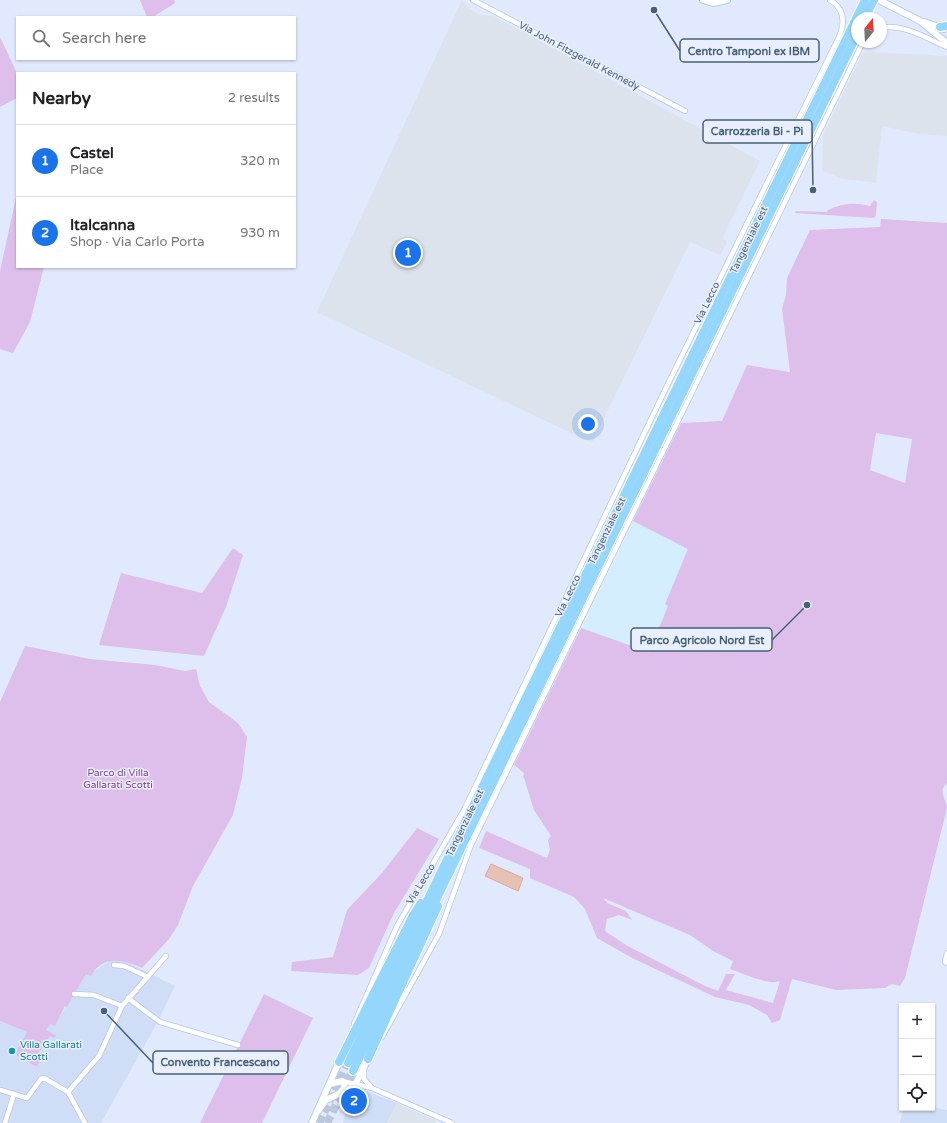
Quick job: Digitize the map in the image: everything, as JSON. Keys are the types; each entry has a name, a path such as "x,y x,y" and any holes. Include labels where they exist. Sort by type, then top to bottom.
{"highway":[{"name":"Tangenziale est","path":"352,1071 443,876 865,0"},
{"path":"868,12 874,0"},
{"name":"Tangenziale est","path":"348,1063 443,876 851,47"},
{"path":"339,1062 412,917 443,876"},
{"path":"366,1063 434,918 443,876"}],"street":[{"name":"Via John Fitzgerald Kennedy","path":"473,0 482,2 686,111"},
{"path":"702,0 713,3 727,0"},
{"name":"Via Lecco","path":"312,1123 397,926 465,808 665,390 839,37 843,26 842,15 839,8 830,0"},
{"path":"879,0 920,21 945,28"},
{"path":"920,21 947,43"},
{"path":"887,27 900,28 947,47"},
{"name":"Via Lecco","path":"318,1111 326,1100 339,1093 349,1090 356,1083 439,934 471,845 860,48"},
{"path":"947,953 945,962 947,963"},
{"path":"68,1092 98,1056 122,1006 166,956"},
{"path":"114,965 124,966 148,977"},
{"path":"74,994 94,995 122,1006"},
{"path":"128,998 160,1022 238,1045"},
{"path":"366,1063 364,1079 372,1088"},
{"path":"0,1090 27,1098 41,1079 44,1078 68,1092 85,1123"},
{"path":"342,1080 345,1087 339,1093 334,1092 330,1084 342,1080 356,1083 372,1088 452,1123"},
{"path":"349,1090 360,1087 372,1088"},
{"path":"5,1123 14,1094"}],"shaded area":[{"path":"462,0 469,8 480,15 494,16 760,161 723,237 727,243 720,255 690,242 592,443 317,312"},
{"path":"868,52 947,56 947,136 919,134 882,126 876,183 844,179 822,171 823,135 862,54"},
{"path":"644,518 691,549 641,696 559,674 633,523"},
{"path":"491,864 523,878 518,891 485,876"},
{"path":"111,960 125,961 175,986 156,1025 101,1123 0,1123 0,1021 27,1032 15,1054 37,1067 37,1056 50,1036 56,1035 46,1030 50,1023 55,1026 86,974 93,972"},
{"path":"365,1091 397,1103 387,1123 343,1123 349,1099 354,1093"},
{"path":"397,1103 436,1120 435,1123 387,1123"},
{"path":"935,1108 947,1110 947,1123 900,1123 902,1111 935,1111"}],"green space":[{"path":"140,0 174,0 175,3 155,16 147,16"},
{"path":"0,37 17,72 16,99 0,107"},
{"path":"16,198 16,268 44,268 30,322 13,353 0,349 0,271"},
{"path":"874,200 877,202 876,215 874,218 795,213 796,211 827,212 833,208 848,204 870,206"},
{"path":"881,219 947,223 947,783 943,789 943,796 947,808 905,978 900,986 892,984 885,988 836,990 792,979 780,1020 772,1023 767,1015 749,1005 715,997 632,958 597,938 585,909 574,897 530,878 530,869 479,848 486,831 547,858 550,850 548,840 551,836 534,810 523,778 524,773 514,765 581,628 649,652 668,606 665,604 688,549 633,521 681,423 722,421 747,365 790,372 782,309 786,295 787,278 810,230 880,227","holes":["876,433 912,439 905,483 870,470","603,898 690,935 713,951 733,961 730,969 769,982 780,981 773,1003 726,990 735,974 726,974 718,991 703,985 626,945 605,931 607,919 619,915 632,920 626,911 607,903"]},
{"path":"233,548 243,555 226,607 204,656 99,645 121,573 202,593"},
{"name":"Parco di Villa Gallarati Scotti","path":"25,646 90,659 155,665 185,671 196,669 200,686 209,702 238,723 247,737 242,778 233,815 193,886 178,925 169,939 142,968 121,961 114,961 102,964 91,976 86,974 67,1007 65,1006 55,1026 50,1024 46,1030 56,1035 55,1038 50,1036 37,1056 40,1060 37,1067 15,1054 27,1032 0,1021 0,702"},
{"path":"417,828 439,839 394,913 369,968 358,975 291,971 292,962 333,957 347,910 382,873"},
{"path":"264,994 313,1018 262,1123 200,1123"}],"tunnel":[{"path":"319,1123 348,1063"},
{"path":"327,1123 353,1071"}],"place":[{"name":"Centro Tamponi ex IBM","path":"654,10"},
{"name":"Carrozzeria Bi - Pi","path":"813,190"},
{"name":"Castel","path":"408,253"},
{"name":"Parco Agricolo Nord Est","path":"807,605"},
{"name":"Convento Francescano","path":"104,1011"},
{"name":"Villa Gallarati Scotti","path":"12,1051"},
{"name":"Italcanna","path":"354,1101"}]}
